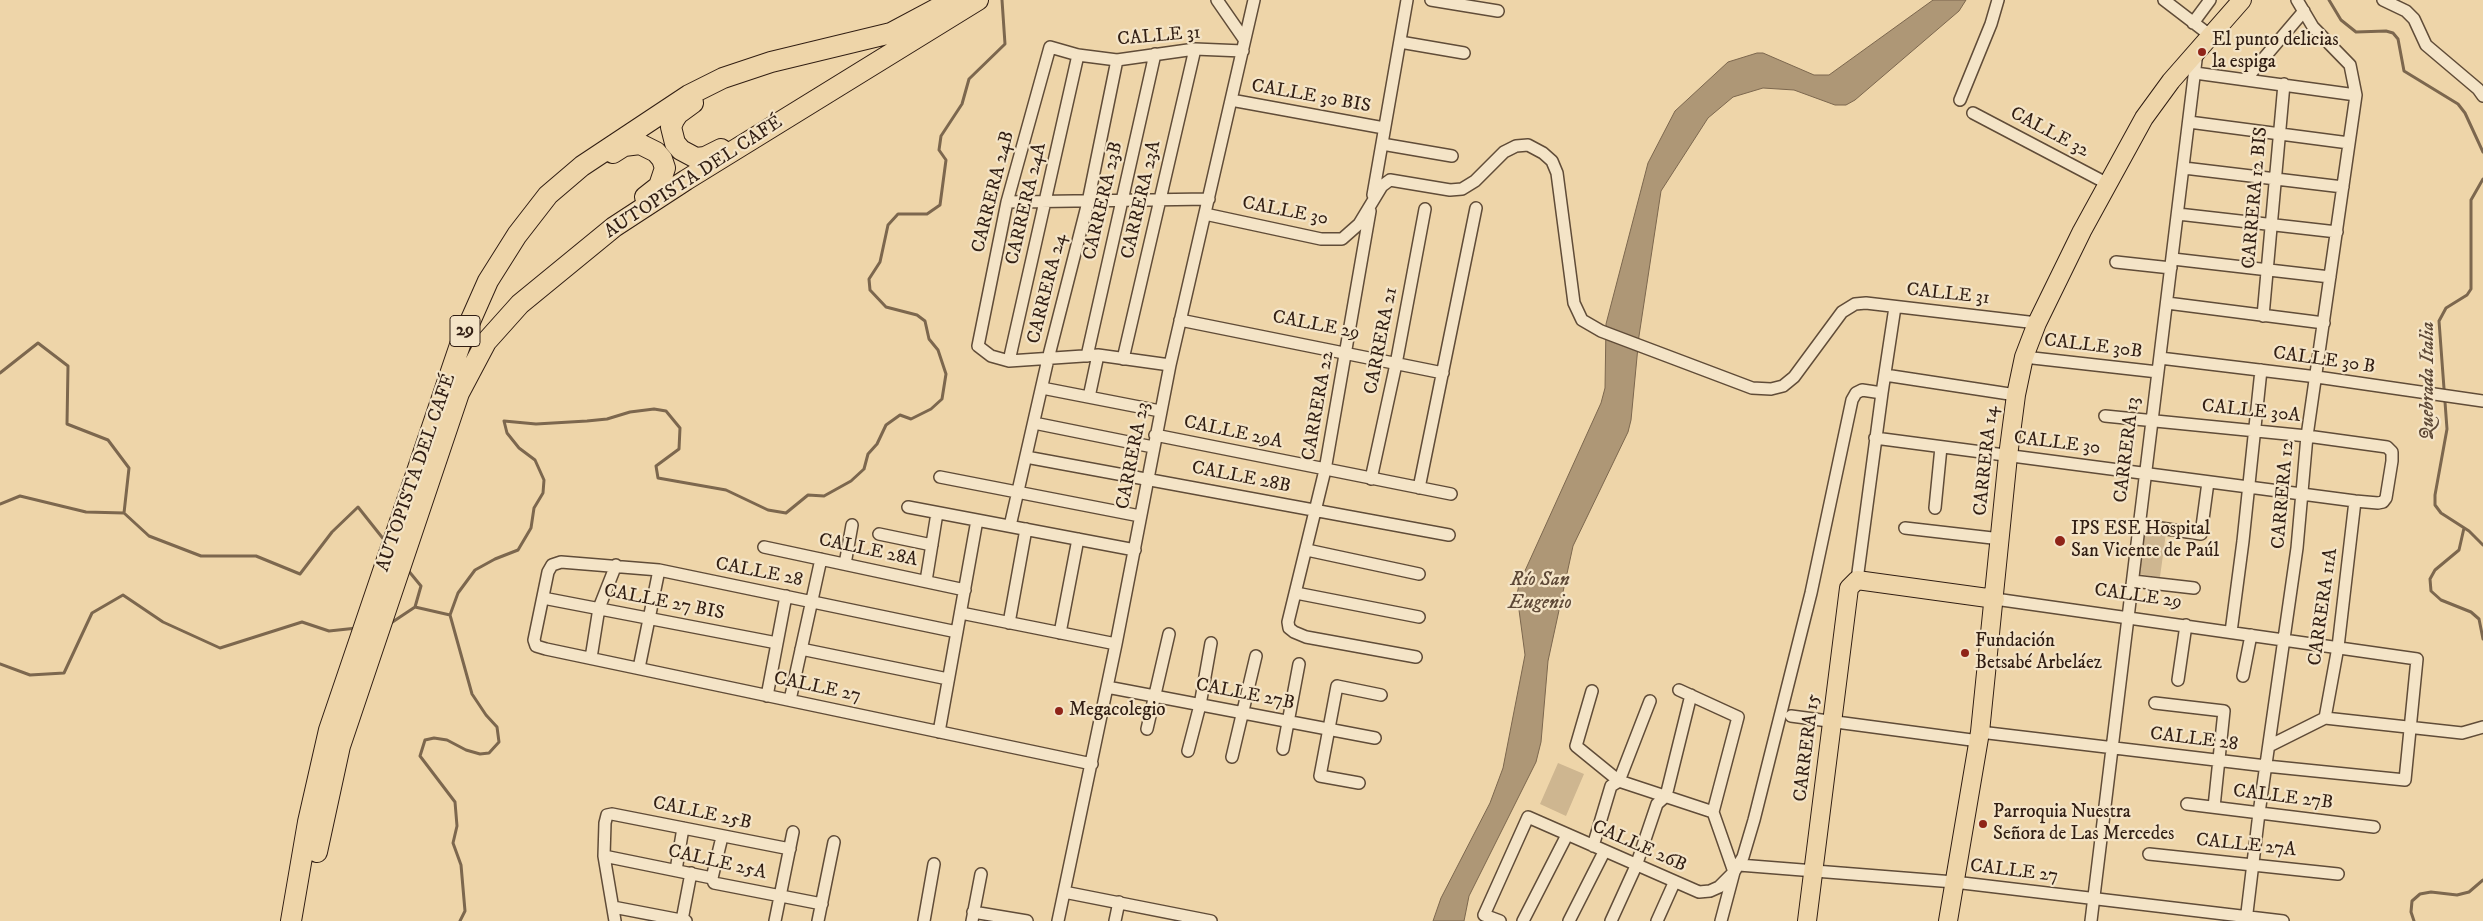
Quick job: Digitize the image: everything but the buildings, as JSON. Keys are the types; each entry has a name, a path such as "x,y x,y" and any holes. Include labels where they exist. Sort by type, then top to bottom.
{"highway":[{"name":"AUTOPISTA DEL CAFÉ","path":"291,921 308,822 329,730 461,342 488,281 517,235 548,195 582,166 646,121 689,95 724,78 772,62 891,33 953,0"},
{"name":"AUTOPISTA DEL CAFÉ","path":"305,921 321,826 340,746 459,393 486,342 520,304 614,227 850,78 978,0"},
{"path":"841,46 734,84 701,98 678,114 671,127 672,135 680,150 688,155 705,157 797,102 850,78"},
{"path":"488,281 503,258 546,210 588,172 617,151 631,144 640,144 656,152 662,159 665,168 659,186 602,226 520,304"}],"main road":[{"path":"2198,51 2242,0"},
{"name":"CARRERA 14","path":"1948,921 1979,737 1995,599 2008,456 2016,395 2024,357 2037,323 2108,184 2158,97 2198,51"},
{"name":"CALLE 29","path":"1855,581 1995,599"},
{"name":"CARRERA 15","path":"1807,921 1847,595 1855,581"}],"street":[{"path":"1217,0 1244,39"},
{"name":"CARRERA 23","path":"1058,921 1092,764 1170,365 1254,0"},
{"name":"CARRERA 22","path":"1407,0 1325,470 1288,622 1289,628 1306,637 1416,657"},
{"path":"1431,0 1498,11"},
{"path":"1960,100 1991,24 1998,0"},
{"path":"2164,0 2211,36"},
{"path":"2193,23 2210,0"},
{"path":"2246,79 2304,11 2297,0"},
{"path":"2383,0 2406,11 2414,19 2426,45 2478,89 2483,96"},
{"name":"CARRERA 12","path":"2247,919 2259,813 2297,548 2307,436 2317,377 2356,95 2353,72 2350,65 2314,27 2304,11"},
{"path":"1400,42 1464,53"},
{"name":"CALLE 31","path":"1050,47 1078,55 1117,60 1195,48 1243,51"},
{"name":"CARRERA 24B","path":"1009,361 991,356 978,346 1007,202 1050,47"},
{"name":"CARRERA 23A","path":"1123,359 1195,48"},
{"name":"CARRERA 13","path":"2091,921 2198,51"},
{"name":"CARRERA 23B","path":"1089,398 1092,356 1122,201 1155,54"},
{"name":"CARRERA 24A","path":"1009,361 1078,55"},
{"name":"CARRERA 24","path":"1010,526 1048,359 1088,202 1117,60"},
{"path":"2195,73 2356,95"},
{"name":"CARRERA 12 BIS","path":"2263,316 2284,84"},
{"name":"CALLE 30 BIS","path":"1231,100 1384,128"},
{"name":"CALLE 32","path":"1973,113 2108,184"},
{"path":"2189,122 2349,143"},
{"path":"1382,144 1452,156"},
{"name":"CALLE 30","path":"1205,214 1332,240 1342,238 1351,233 1382,186 1390,180 1450,190 1462,189 1475,181 1504,152 1516,146 1528,145 1543,153 1552,161 1557,173 1576,311 1582,320 1600,331 1644,348"},
{"path":"2184,168 2343,187"},
{"path":"1007,202 1209,199"},
{"path":"1419,488 1476,208"},
{"name":"CARRERA 21","path":"1371,478 1396,364 1425,210"},
{"path":"2178,214 2337,232"},
{"path":"2116,262 2267,270 2330,277"},
{"name":"CALLE 31","path":"1644,348 1752,388 1771,389 1783,386 1794,377 1842,312 1855,304 1866,303 2037,323"},
{"path":"2167,303 2324,323"},
{"name":"CARRERA 15","path":"1855,581 1896,307"},
{"name":"CALLE 29","path":"1180,320 1443,373"},
{"path":"1009,361 1092,356 1170,365"},
{"name":"CALLE 30B","path":"2024,357 2158,372"},
{"name":"CALLE 30 B","path":"2160,358 2317,377 2483,401"},
{"path":"2231,632 2261,370"},
{"path":"1885,375 2016,395"},
{"name":"CALLE 29A","path":"1042,388 1160,412"},
{"path":"1721,921 1754,820 1811,593 1852,400 1856,393 1862,390 1882,393"},
{"name":"CALLE 30A","path":"2105,416 2255,430 2387,447 2392,452 2386,498 2383,502"},
{"path":"1034,424 1153,447"},
{"name":"CALLE 29A","path":"1156,435 1451,494"},
{"name":"CALLE 30","path":"1876,438 2208,482 2383,502"},
{"path":"1935,508 1941,447"},
{"name":"CALLE 28B","path":"1026,457 1449,535"},
{"path":"940,477 1140,516"},
{"path":"2140,525 2202,534 2208,482"},
{"name":"CARRERA 11A","path":"2325,718 2338,647 2355,500"},
{"path":"908,507 1135,550"},
{"path":"926,581 937,513"},
{"path":"939,732 977,520"},
{"path":"845,564 852,525"},
{"path":"1905,528 2001,538"},
{"path":"1009,623 1026,529"},
{"path":"879,534 932,545"},
{"path":"1060,632 1078,539"},
{"name":"CALLE 28A","path":"764,546 965,590"},
{"path":"1307,550 1420,574"},
{"path":"790,700 821,559"},
{"name":"CALLE 28","path":"544,598 548,572 552,565 561,562 616,565 659,570 957,632"},
{"path":"591,658 599,608 616,565"},
{"path":"639,668 659,570"},
{"path":"2133,581 2194,588"},
{"path":"1296,593 1419,617"},
{"path":"767,696 786,596"},
{"name":"CALLE 27","path":"544,598 534,640 536,646 1092,764"},
{"name":"CALLE 27 BIS","path":"544,598 777,643"},
{"name":"CALLE 29","path":"1995,599 2417,659 2410,727"},
{"path":"961,613 1116,644"},
{"path":"2178,680 2186,626"},
{"path":"1147,728 1169,634"},
{"path":"2244,676 2251,635"},
{"path":"1188,751 1200,705 1211,643"},
{"path":"801,649 948,679"},
{"path":"1232,756 1256,656"},
{"path":"1283,749 1299,664"},
{"path":"1359,783 1320,776 1337,686 1381,695"},
{"name":"CALLE 27B","path":"1107,687 1375,738"},
{"path":"1679,690 1738,717 1712,812 1737,869"},
{"path":"1592,691 1576,746 1619,781 1712,812"},
{"path":"1612,921 1636,866 1657,804 1666,796 1691,695"},
{"path":"1593,846 1611,786 1619,781 1650,701"},
{"path":"2155,703 2224,711 2214,807"},
{"name":"CALLE 28","path":"1791,716 1832,722 2112,748 2404,780 2410,727"},
{"path":"2269,746 2325,718 2462,733 2483,727"},
{"name":"CALLE 27B","path":"2187,804 2374,827"},
{"name":"CALLE 25B","path":"604,856 605,823 608,815 612,814 790,849"},
{"name":"CALLE 26B","path":"1500,921 1484,915 1528,817 1604,852 1699,892 1710,891 1718,887 1737,869"},
{"path":"676,870 683,828"},
{"path":"775,921 793,832"},
{"path":"1524,921 1567,835"},
{"path":"712,878 722,837"},
{"path":"818,921 834,842"},
{"path":"1569,921 1604,852"},
{"name":"CALLE 27A","path":"2149,854 2338,874"},
{"path":"604,856 615,921"},
{"name":"CALLE 25A","path":"604,856 712,878 714,883 822,904"},
{"path":"924,921 934,864"},
{"name":"CALLE 27","path":"1737,869 1814,870 1954,882 2247,919 2283,921"},
{"path":"613,907 668,919 684,920 691,874"},
{"path":"981,874 973,916 1027,921"},
{"path":"1657,921 1674,882"},
{"path":"1064,892 1119,902 1163,917 1209,921"},
{"path":"1115,921 1119,902"}],"shaded area":[{"path":"2144,532 2166,533 2160,577 2138,574"},
{"path":"1558,763 1584,774 1566,816 1540,804"}],"water":[{"name":"Río San Eugenio","path":"1933,0 1966,0 1959,11 1855,100 1846,105 1835,105 1794,90 1763,88 1733,97 1708,118 1661,191 1639,336 1631,420 1628,432 1573,546 1548,661 1541,742 1536,762 1469,896 1464,921 1433,921 1441,898 1490,803 1503,768 1525,655 1517,595 1519,584 1601,403 1605,388 1606,324 1648,163 1675,111 1728,62 1757,53 1763,53 1814,75 1829,75"}],"waterway":[{"path":"460,921 465,911 461,865 453,843 457,826 455,802 420,756 425,740 434,738 447,740 466,750 480,754 489,753 499,742 497,727 486,715 472,694 450,615 458,593 475,570 495,559 518,550 531,528 534,508 543,493 544,480 535,460 519,448 507,433 504,421 536,424 587,421 607,419 630,412 654,409 666,411 680,428 679,449 656,466 658,478 726,490 768,510 786,513 808,495 824,496 851,481 864,469 868,454 877,444 886,425 900,415 911,419 931,409 942,399 946,374 938,350 929,339 925,321 917,315 886,307 870,290 869,279 880,262 888,225 898,214 927,214 940,205 946,160 939,150 941,136 962,104 969,79 1005,44 1002,0"},
{"name":"Quebrada Italia","path":"2329,0 2341,20 2356,32 2386,31 2393,33 2398,39 2404,71 2458,104 2465,113 2483,152"},
{"name":"Quebrada Italia","path":"2483,179 2471,200 2471,289 2467,295 2446,308 2439,321 2447,429 2435,495 2435,505 2441,513 2469,531 2483,545"},
{"path":"0,373 38,343 68,366 67,424 108,440 129,468 124,513 149,536 201,556 256,556 300,574 332,532 358,507 385,541"},
{"path":"0,504 20,496 86,512 124,513"},
{"path":"2464,528 2459,550 2435,570 2430,579 2431,591 2441,600 2471,612 2479,619 2483,639"},
{"path":"407,569 421,586 415,607"},
{"path":"0,664 30,675 64,673 92,613 123,595 163,622 220,648 302,622 329,631 357,628"},
{"path":"388,625 415,607 450,615"},
{"path":"2414,921 2411,912 2412,901 2420,894 2431,892 2457,895 2469,892 2483,880"}],"place":[{"name":"El punto delicias la espiga","path":"2202,52"},
{"name":"IPS ESE Hospital San Vicente de Paúl","path":"2060,541"},
{"name":"Fundación Betsabé Arbeláez","path":"1965,653"},
{"name":"Megacolegio","path":"1059,711"},
{"name":"Parroquia Nuestra Señora de Las Mercedes","path":"1983,824"}]}
